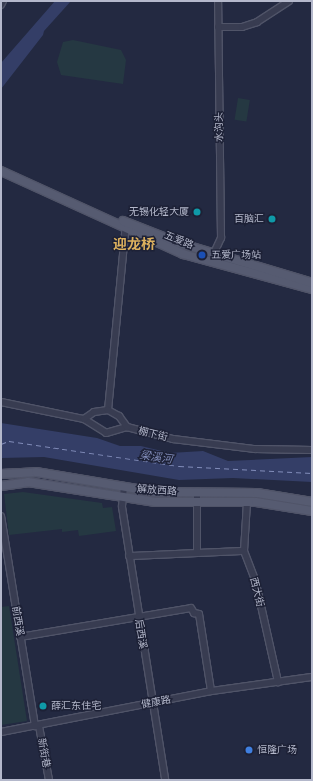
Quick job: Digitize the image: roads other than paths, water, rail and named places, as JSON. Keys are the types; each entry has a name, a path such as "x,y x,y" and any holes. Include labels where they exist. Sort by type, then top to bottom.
{"main road":[{"name":"五爱路","path":"1,166 126,225 183,254 312,289"},
{"name":"五爱路","path":"1,171 126,225 179,243 312,283"},
{"name":"解放西路","path":"1,474 36,472 156,492 312,511"},
{"name":"解放西路","path":"1,486 28,482 155,502 197,497 257,493 312,502"}],"street":[{"path":"1,5 3,1"},
{"name":"水沟头","path":"214,253 221,238 218,1"},
{"path":"218,28 242,27 250,25 289,1"},
{"path":"108,410 126,225"},
{"name":"棚下街","path":"1,402 84,419 106,433 127,427 173,439 233,446 312,450"},
{"path":"84,419 94,412 108,410 119,416 127,427"},
{"name":"后西溪","path":"124,487 123,497 129,556 165,780"},
{"path":"196,553 197,497"},
{"name":"西大街","path":"246,502 244,551 255,578 278,682"},
{"name":"前西溪","path":"1,516 20,637 37,726"},
{"path":"129,556 244,551"},
{"path":"20,637 191,608 194,613 199,614 211,691"},
{"name":"健康路","path":"1,732 211,691 312,677"},
{"name":"新街巷","path":"37,726 48,780"}],"water":[{"path":"55,1 71,1 44,31 43,35 1,89 1,63"},
{"name":"梁溪河","path":"1,423 97,438 120,446 141,446 170,453 203,451 228,461 312,457 312,482 233,478 179,480 44,457 1,458"}],"place":[{"name":"无锡化轻大厦","path":"197,212"},
{"name":"百脑汇","path":"272,219"},
{"name":"五爱广场站","path":"202,255"},
{"name":"薛汇东住宅","path":"43,706"},
{"name":"恒隆广场","path":"249,750"}],"district":[{"name":"迎龙桥","path":"134,244"}]}
